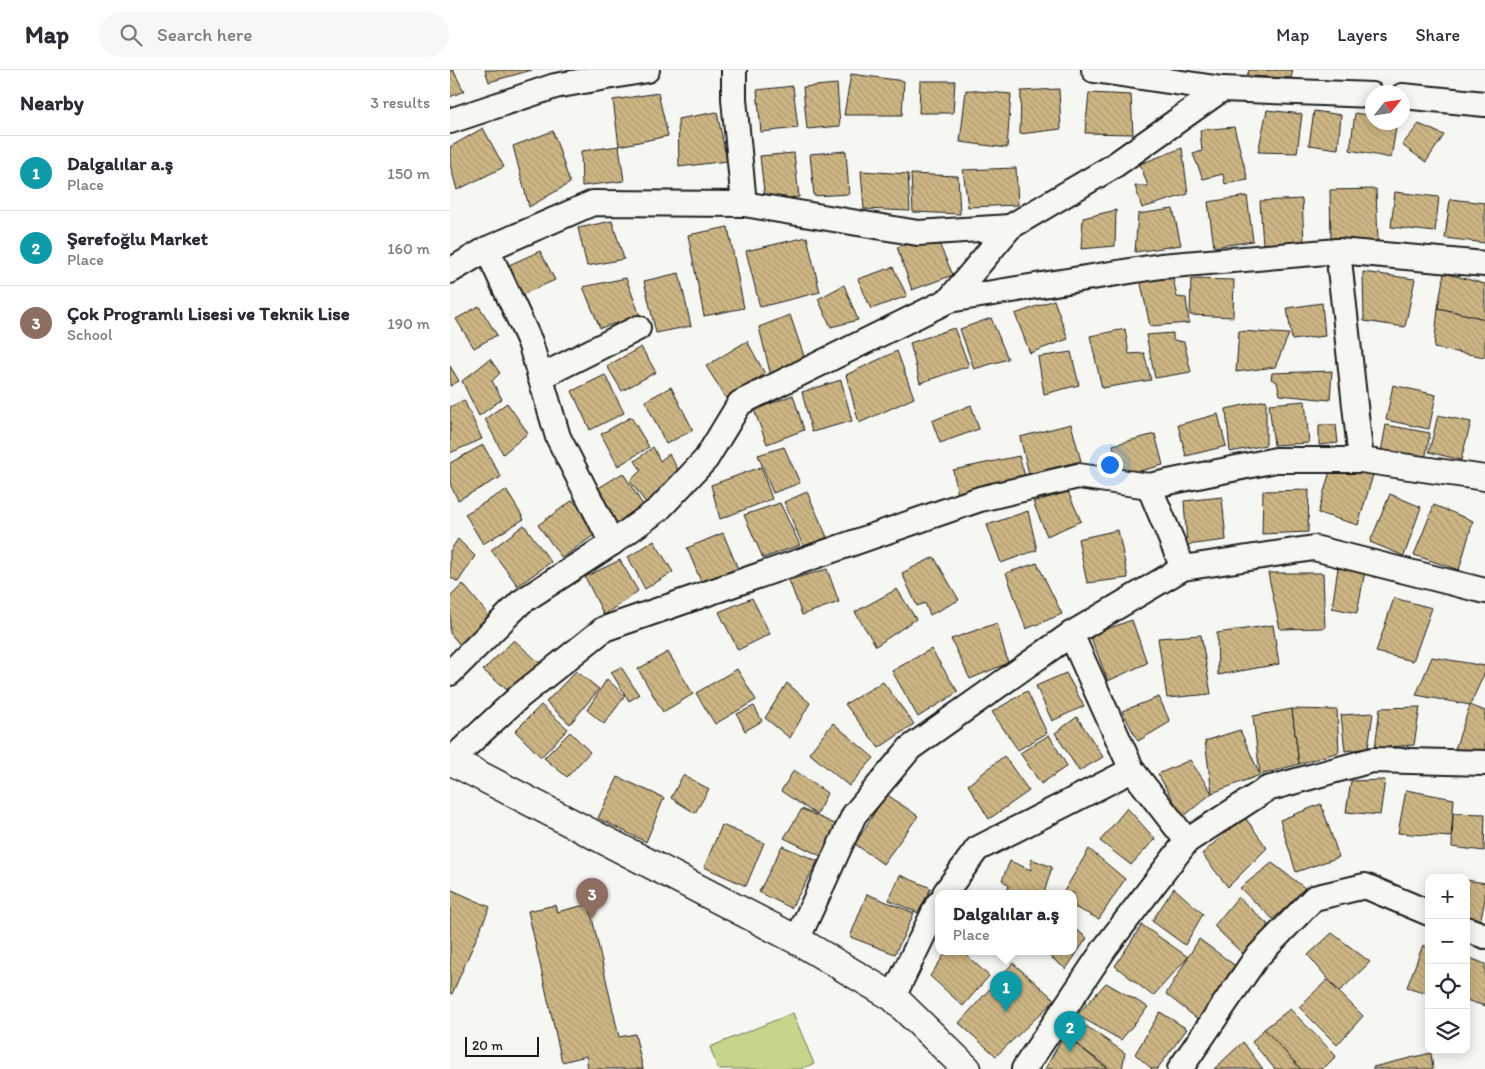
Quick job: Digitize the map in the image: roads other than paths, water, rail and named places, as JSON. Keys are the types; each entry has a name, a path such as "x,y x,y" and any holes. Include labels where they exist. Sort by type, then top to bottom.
{"main road":[{"path":"450,761 797,940 893,997 967,1069"}],"street":[{"path":"450,121 555,86 647,70"},
{"path":"734,70 734,99 744,204"},
{"path":"1094,70 1222,89 1365,95"},
{"path":"949,300 1010,227 1112,167 1222,89"},
{"path":"1410,97 1485,104"},
{"path":"450,271 487,249 593,203 744,204 918,233 1010,227"},
{"path":"487,249 530,342 558,437 612,543"},
{"path":"1338,252 1361,460"},
{"path":"450,673 521,602 612,543 659,509 706,459 740,403 949,300 1161,266 1338,252 1485,264"},
{"path":"540,377 638,328"},
{"path":"450,761 520,696 604,628 980,499 1078,476 1149,486 1276,460 1361,460 1485,478"},
{"path":"1149,486 1183,568"},
{"path":"797,940 854,814 910,748 1071,634 1183,568 1314,548 1485,591"},
{"path":"1071,634 1132,770 1187,841"},
{"path":"1024,1069 1105,948 1187,841 1267,789 1372,760 1485,762"},
{"path":"947,890 977,849 1132,770"},
{"path":"1180,1069 1256,958 1314,898 1365,886 1425,911"},
{"path":"893,997 935,910"},
{"path":"1470,930 1485,936"}],"place":[{"name":"Çok Programlı Lisesi ve Teknik Lise","path":"592,919"},
{"name":"Dalgalılar a.ş","path":"1006,1012"},
{"name":"Şerefoğlu Market","path":"1070,1052"}]}
